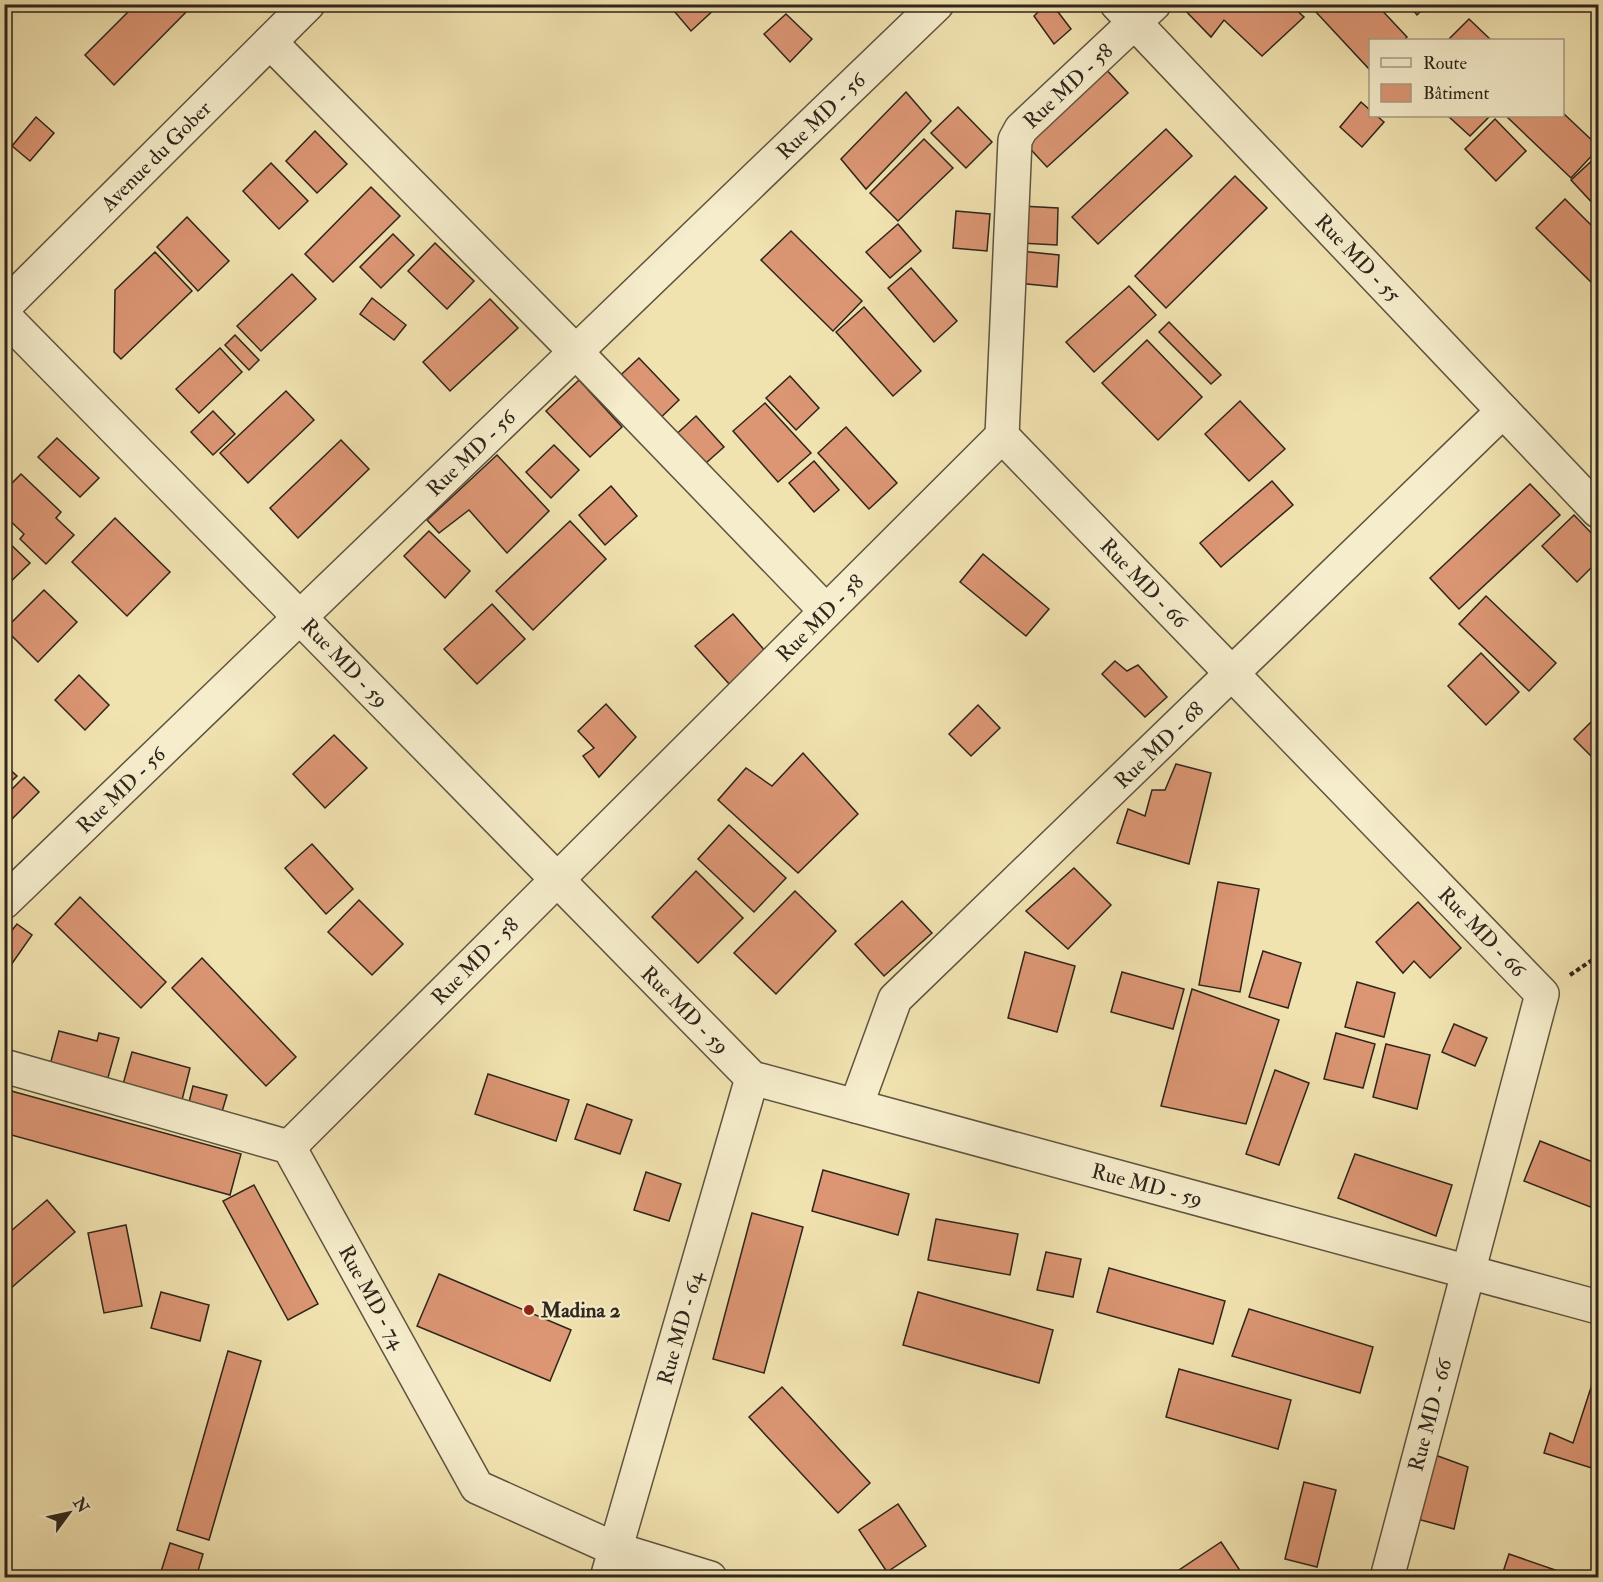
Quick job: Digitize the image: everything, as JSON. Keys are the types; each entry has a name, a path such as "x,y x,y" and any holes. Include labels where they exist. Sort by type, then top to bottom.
{"street":[{"name":"Avenue du Gober","path":"4,307 308,4"},
{"name":"Rue MD - 56","path":"4,902 937,4"},
{"name":"Rue MD - 55","path":"1135,11 1503,411 1599,510"},
{"name":"Rue MD - 58","path":"289,1147 1002,436 1015,140 1021,129 1135,11"},
{"path":"270,42 576,352 826,611"},
{"name":"Rue MD - 59","path":"4,316 752,1078 1599,1307"},
{"name":"Rue MD - 68","path":"856,1106 895,999 1503,411"},
{"name":"Rue MD - 66","path":"1002,436 1542,994 1386,1578"},
{"path":"4,1066 289,1147"},
{"name":"Rue MD - 64","path":"611,1563 752,1078"},
{"name":"Rue MD - 74","path":"289,1147 477,1487 611,1563 710,1578"}],"building":[{"path":"136,4 194,4 114,85 85,55"},
{"path":"668,4 717,4 718,6 691,31"},
{"path":"1046,4 1052,4 1071,29 1054,44 1034,16"},
{"path":"1179,4 1290,4 1304,17 1262,56 1224,20 1211,37"},
{"path":"1321,4 1376,4 1407,37 1405,39 1369,39 1369,69 1315,11"},
{"path":"1408,4 1428,4 1417,15"},
{"path":"786,14 812,39 790,62 764,34"},
{"path":"1469,19 1490,39 1449,39"},
{"path":"1103,66 1128,93 1047,167 1022,140"},
{"path":"906,92 931,121 866,189 841,159"},
{"path":"1361,102 1369,109 1369,117 1378,117 1384,122 1362,147 1340,127"},
{"path":"958,107 992,142 966,168 931,133"},
{"path":"1564,114 1598,146 1598,149 1571,178 1507,117 1564,117"},
{"path":"36,117 54,133 30,161 12,146"},
{"path":"1449,117 1489,117 1470,136"},
{"path":"1495,119 1526,151 1496,181 1465,149"},
{"path":"1166,129 1192,156 1098,244 1072,217"},
{"path":"315,131 347,164 317,193 286,161"},
{"path":"924,139 953,168 898,221 870,193"},
{"path":"1598,155 1598,209 1571,180"},
{"path":"271,163 308,201 279,229 243,191"},
{"path":"1235,176 1267,208 1166,308 1135,276"},
{"path":"371,187 400,216 333,282 305,254"},
{"path":"1565,199 1598,232 1598,277 1593,284 1536,228"},
{"path":"1021,206 1058,208 1057,245 1020,243"},
{"path":"956,211 990,214 987,251 953,248"},
{"path":"187,217 229,261 198,291 157,247"},
{"path":"898,224 921,251 890,278 866,252"},
{"path":"791,231 862,301 833,331 761,260"},
{"path":"393,234 414,255 381,288 360,267"},
{"path":"435,243 474,281 447,309 408,271"},
{"path":"1020,251 1059,255 1057,287 1017,283"},
{"path":"155,252 192,291 121,359 114,352 115,290"},
{"path":"911,268 957,321 934,342 888,288"},
{"path":"292,274 316,299 261,351 237,326"},
{"path":"1129,286 1156,315 1094,372 1066,342"},
{"path":"372,298 406,325 394,340 360,314"},
{"path":"490,299 518,328 450,391 423,362"},
{"path":"864,307 921,371 893,396 836,332"},
{"path":"1169,322 1221,375 1211,384 1159,332"},
{"path":"235,335 259,360 249,370 225,345"},
{"path":"1147,340 1202,397 1158,440 1102,383"},
{"path":"220,348 242,372 199,413 176,389"},
{"path":"639,358 679,400 652,426 611,384"},
{"path":"790,376 819,408 796,430 766,398"},
{"path":"579,380 622,427 590,457 546,411"},
{"path":"286,391 314,420 248,483 220,453"},
{"path":"1240,401 1285,449 1249,481 1205,434"},
{"path":"765,403 811,453 778,482 733,431"},
{"path":"213,411 235,434 213,455 191,432"},
{"path":"696,416 724,447 697,471 670,440"},
{"path":"846,427 897,483 869,509 818,453"},
{"path":"57,438 99,478 80,497 38,457"},
{"path":"341,440 369,469 298,538 270,508"},
{"path":"554,445 579,470 551,498 526,472"},
{"path":"497,455 549,511 507,553 469,510 439,533 427,520"},
{"path":"814,461 839,490 814,512 789,483"},
{"path":"21,474 61,512 56,518 74,535 46,564 20,539 24,534 4,515 4,484 7,488"},
{"path":"1272,481 1293,505 1221,567 1200,543"},
{"path":"1530,484 1560,515 1459,609 1430,578"},
{"path":"611,486 637,516 605,545 579,515"},
{"path":"1574,515 1598,540 1598,561 1577,582 1542,546"},
{"path":"115,518 170,572 127,616 72,562"},
{"path":"570,521 606,559 533,630 496,591"},
{"path":"429,531 470,571 445,598 404,556"},
{"path":"4,538 30,563 4,588"},
{"path":"983,554 1049,609 1026,636 960,582"},
{"path":"44,590 77,622 38,662 5,629"},
{"path":"1486,596 1556,663 1529,691 1459,624"},
{"path":"492,604 525,639 477,684 444,649"},
{"path":"733,614 766,652 730,685 695,646"},
{"path":"1481,653 1519,692 1486,725 1448,686"},
{"path":"1115,661 1127,671 1138,665 1167,697 1145,717 1102,674"},
{"path":"79,675 109,705 85,730 55,700"},
{"path":"606,704 636,737 599,777 583,756 594,748 578,731"},
{"path":"978,705 1000,728 971,756 949,734"},
{"path":"1598,715 1598,757 1595,760 1574,739"},
{"path":"334,735 367,768 325,808 293,774"},
{"path":"803,753 858,814 798,873 718,800 746,768 772,786"},
{"path":"4,764 17,776 4,788"},
{"path":"1176,764 1211,773 1189,864 1117,843 1128,809 1145,816 1152,790 1165,790"},
{"path":"24,777 39,792 10,821 4,816 4,797"},
{"path":"729,825 786,878 754,912 698,859"},
{"path":"312,844 353,889 326,914 285,868"},
{"path":"1074,868 1111,905 1068,949 1026,911"},
{"path":"696,871 743,918 698,963 652,917"},
{"path":"1218,882 1259,889 1240,992 1199,985"},
{"path":"795,891 836,931 776,994 734,953"},
{"path":"80,897 166,982 141,1008 55,924"},
{"path":"359,900 403,944 372,975 328,932"},
{"path":"902,901 932,933 884,976 855,944"},
{"path":"1418,902 1461,948 1430,978 1414,961 1403,973 1376,942"},
{"path":"17,924 32,935 11,965 4,960 4,940"},
{"path":"1263,951 1301,963 1288,1008 1249,997"},
{"path":"1025,952 1075,966 1057,1032 1008,1018"},
{"path":"202,958 296,1057 266,1086 172,988"},
{"path":"1122,972 1184,989 1173,1029 1111,1012"},
{"path":"1357,982 1395,993 1384,1037 1345,1027"},
{"path":"1192,989 1279,1020 1246,1124 1161,1106"},
{"path":"1454,1024 1487,1038 1475,1066 1442,1052"},
{"path":"59,1031 97,1041 99,1033 119,1038 107,1081 50,1065"},
{"path":"1336,1033 1375,1044 1363,1088 1324,1079"},
{"path":"1386,1044 1430,1055 1417,1109 1373,1097"},
{"path":"132,1052 190,1068 181,1104 122,1088"},
{"path":"1275,1070 1309,1083 1279,1165 1246,1154"},
{"path":"488,1074 569,1100 556,1141 475,1114"},
{"path":"193,1086 227,1095 221,1115 188,1106"},
{"path":"4,1089 241,1154 230,1195 4,1133"},
{"path":"587,1104 632,1120 620,1154 575,1139"},
{"path":"1540,1141 1598,1164 1598,1210 1524,1181"},
{"path":"1355,1154 1452,1185 1436,1236 1338,1198"},
{"path":"823,1170 909,1194 898,1235 812,1211"},
{"path":"646,1172 681,1184 669,1221 634,1210"},
{"path":"254,1185 318,1304 288,1320 223,1201"},
{"path":"47,1200 75,1232 10,1289 4,1282 4,1237"},
{"path":"752,1213 803,1227 764,1373 713,1359"},
{"path":"936,1219 1018,1234 1010,1275 928,1260"},
{"path":"126,1225 142,1306 104,1313 88,1233"},
{"path":"1046,1252 1081,1259 1073,1297 1037,1290"},
{"path":"1109,1268 1225,1301 1213,1344 1097,1312"},
{"path":"439,1274 571,1330 550,1381 417,1326"},
{"path":"161,1292 209,1305 200,1341 151,1328"},
{"path":"918,1292 1053,1330 1039,1383 903,1345"},
{"path":"1249,1309 1373,1347 1360,1393 1232,1356"},
{"path":"228,1351 261,1361 209,1540 177,1530"},
{"path":"1598,1366 1598,1470 1544,1453 1550,1433 1573,1443"},
{"path":"1179,1369 1291,1400 1278,1449 1166,1417"},
{"path":"782,1387 870,1483 838,1513 749,1417"},
{"path":"1427,1452 1468,1467 1454,1529 1410,1517"},
{"path":"1304,1482 1336,1490 1317,1567 1285,1559"},
{"path":"898,1504 926,1546 887,1572 859,1530"},
{"path":"1221,1542 1245,1578 1167,1578"},
{"path":"170,1543 203,1554 196,1578 159,1578"},
{"path":"1509,1554 1561,1572 1559,1578 1501,1578"}],"place":[{"name":"Madina 2","path":"529,1310"}]}
